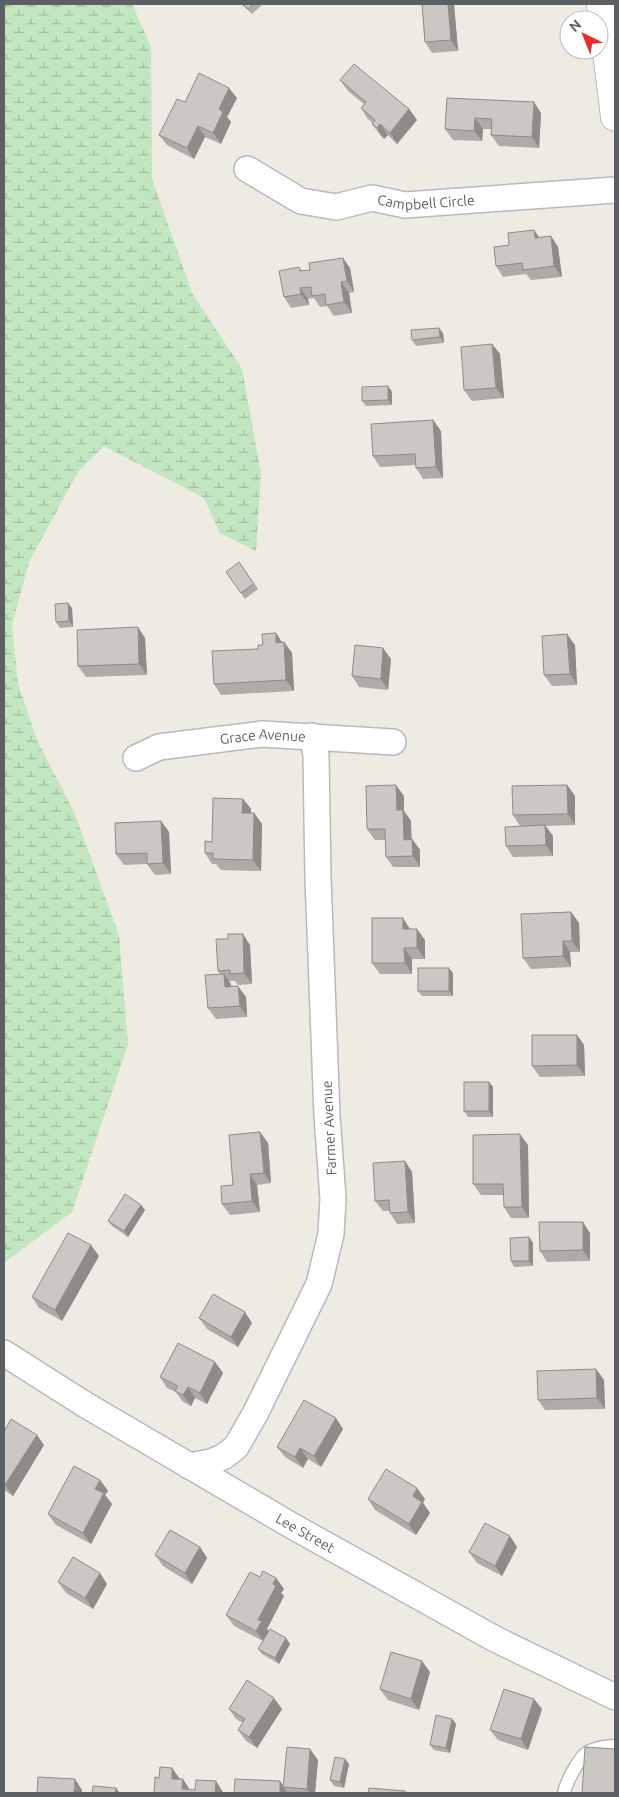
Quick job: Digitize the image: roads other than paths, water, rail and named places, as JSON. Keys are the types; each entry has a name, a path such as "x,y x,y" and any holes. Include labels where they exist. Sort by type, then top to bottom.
{"street":[{"path":"601,4 615,117"},
{"name":"Campbell Circle","path":"247,169 300,201 336,207 372,198 405,205 615,190"},
{"name":"Grace Avenue","path":"136,758 159,748 262,734 393,742"},
{"name":"Farmer Avenue","path":"189,1466 211,1462 223,1457 236,1448 255,1414 319,1284 331,1234 333,1199 327,1116 318,888 316,755 312,736"},
{"name":"Lee Street","path":"4,1353 84,1404 294,1527 495,1639 615,1696"}],"lane":[{"path":"564,1793 566,1783 586,1753 606,1746 615,1746"}]}
